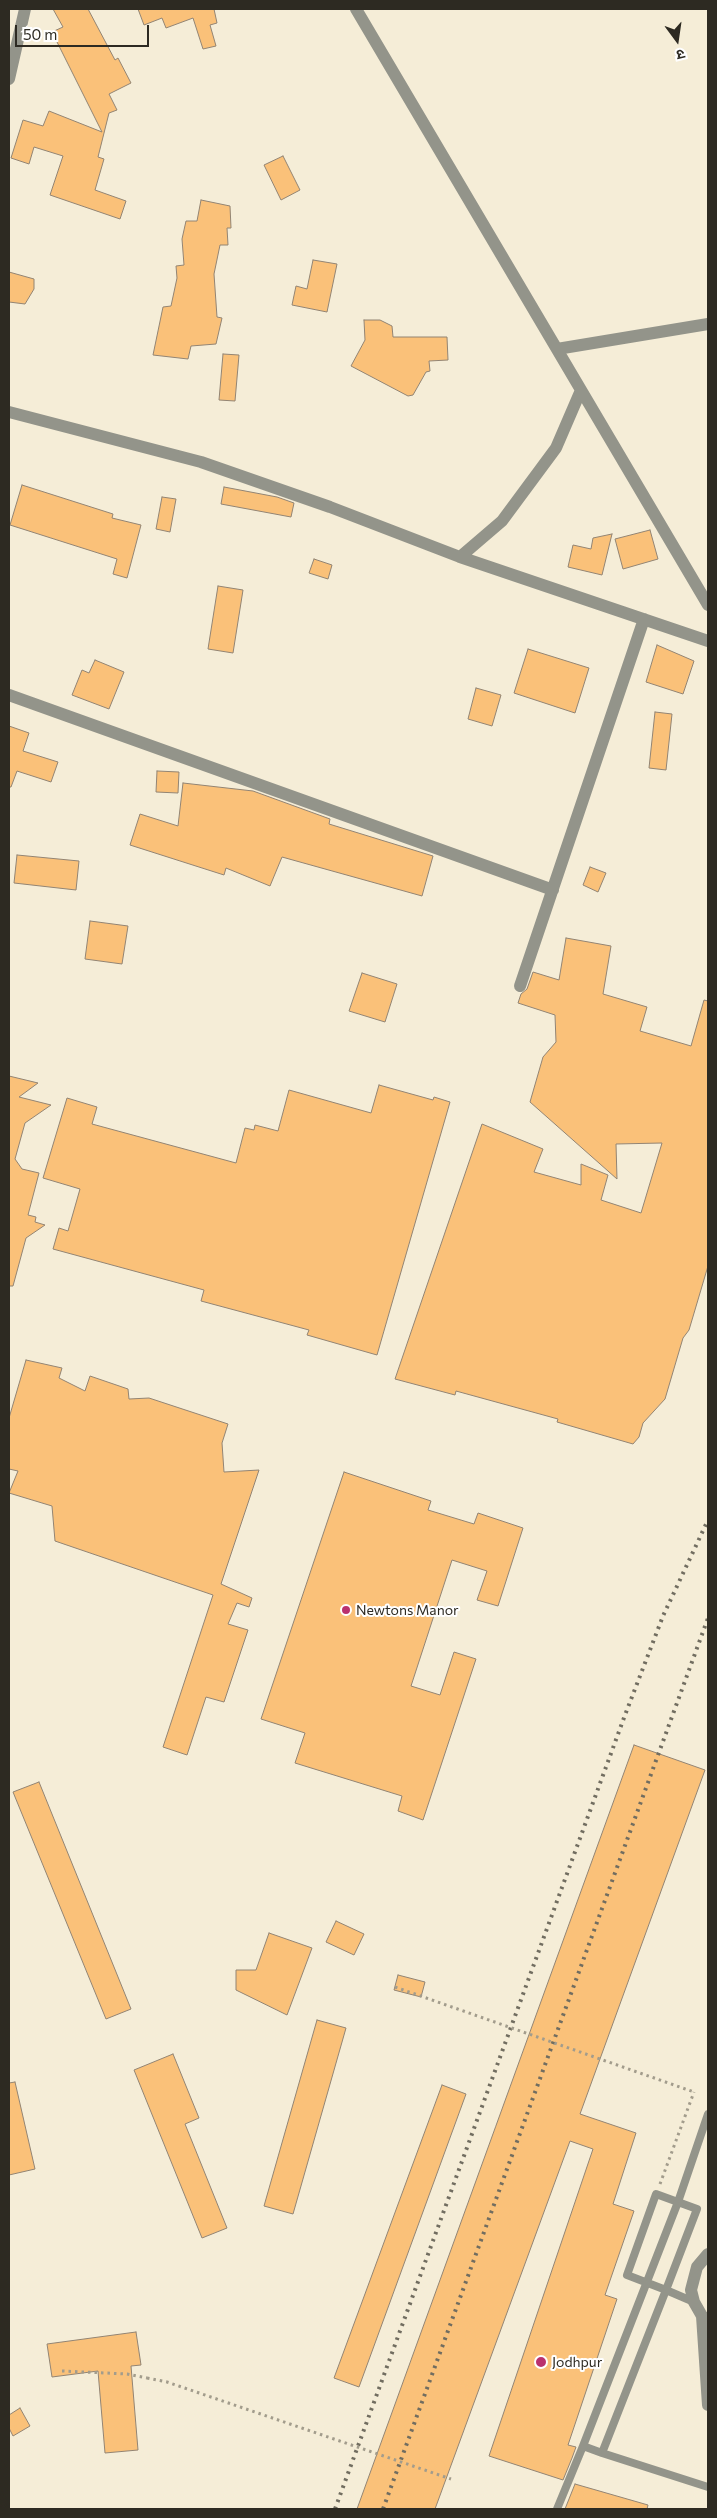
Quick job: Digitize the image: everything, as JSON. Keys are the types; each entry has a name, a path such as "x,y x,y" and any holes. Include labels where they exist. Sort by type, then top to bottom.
{"street":[{"path":"9,78 25,9"},
{"path":"356,9 708,605"},
{"path":"557,349 708,324"},
{"path":"460,557 502,522 556,448 582,390"},
{"path":"9,412 201,462 330,507 460,557 708,641"},
{"path":"520,986 644,619"},
{"path":"9,695 553,890"},
{"path":"708,2254 697,2267 692,2278 691,2290 694,2302 705,2318 708,2405"}],"lane":[{"path":"557,2509 678,2202 708,2114"},
{"path":"602,2452 666,2290 697,2210 656,2194 627,2274 647,2283 666,2290 694,2302"},
{"path":"583,2446 708,2487"}],"path":[{"path":"394,1987 694,2092 656,2194"},
{"path":"62,2371 127,2374 167,2382 451,2480"}],"building":[{"path":"53,9 88,9 115,60 118,58 131,83 109,94 117,110 109,113 98,157 104,159 95,190 126,201 120,219 50,195 63,156 34,147 29,164 11,158 23,120 43,126 49,111 102,132 52,32 63,27"},
{"path":"138,9 214,9 217,23 210,25 216,46 203,49 193,18 166,28 162,18 144,25"},
{"path":"283,156 300,190 281,200 264,165"},
{"path":"201,200 230,206 231,228 227,228 228,245 220,245 214,274 217,317 222,318 216,344 191,346 188,359 153,355 163,307 171,306 177,278 176,266 184,265 182,239 186,221 197,221"},
{"path":"313,260 337,264 327,312 292,305 296,286 307,289"},
{"path":"9,272 34,279 34,289 25,304 9,302"},
{"path":"364,320 380,320 392,326 393,337 447,337 448,360 429,361 430,371 426,372 413,395 408,396 351,366 365,340"},
{"path":"223,354 239,355 235,401 219,400"},
{"path":"22,485 113,514 112,518 141,525 127,578 113,574 117,559 10,525"},
{"path":"224,487 277,497 294,503 291,517 221,504"},
{"path":"162,497 176,499 170,532 156,529"},
{"path":"650,530 658,559 623,569 615,539"},
{"path":"612,534 602,575 568,567 573,545 591,549 593,538"},
{"path":"314,559 332,565 328,579 309,573"},
{"path":"218,586 243,590 233,653 208,649"},
{"path":"657,645 694,661 683,694 646,682"},
{"path":"528,649 589,668 575,713 514,693"},
{"path":"95,660 124,672 109,709 72,695 82,670 89,673"},
{"path":"476,688 501,695 492,726 468,719"},
{"path":"655,712 672,714 666,770 649,768"},
{"path":"9,726 29,733 23,751 58,762 51,782 17,771 11,787 9,787"},
{"path":"157,771 179,772 178,793 156,792"},
{"path":"183,783 253,791 330,819 329,824 433,856 422,896 282,857 270,886 226,868 224,875 130,845 140,814 178,826"},
{"path":"17,855 79,861 76,890 14,883"},
{"path":"590,867 606,873 598,892 583,885"},
{"path":"90,921 128,926 122,964 85,959"},
{"path":"566,938 611,946 603,994 647,1007 640,1031 691,1046 704,1000 708,1001 708,1266 689,1330 683,1338 665,1399 643,1423 639,1437 633,1444 557,1422 558,1419 456,1391 455,1395 395,1379 482,1124 543,1149 534,1172 581,1185 581,1164 608,1175 601,1200 641,1213 662,1143 616,1144 617,1179 530,1102 543,1057 556,1042 555,1015 518,1003 521,994 527,989 533,972 559,980"},
{"path":"362,973 397,984 385,1022 349,1011"},
{"path":"9,1076 38,1083 19,1097 51,1105 25,1123 15,1159 22,1169 39,1173 28,1215 36,1217 35,1222 45,1225 26,1238 13,1286 9,1286"},
{"path":"379,1085 433,1100 434,1097 450,1102 377,1355 307,1335 309,1330 201,1301 204,1290 53,1249 59,1228 68,1231 80,1189 43,1178 67,1098 97,1107 92,1124 236,1163 245,1128 254,1130 255,1125 278,1131 289,1090 371,1113"},
{"path":"26,1360 62,1368 59,1378 85,1391 90,1376 128,1389 129,1399 149,1398 228,1424 222,1443 224,1472 259,1470 221,1584 252,1598 249,1607 237,1603 228,1624 248,1630 224,1702 206,1697 187,1755 163,1747 213,1595 55,1541 52,1506 9,1493 18,1471 9,1469 9,1418"},
{"path":"344,1472 431,1501 428,1510 474,1524 478,1513 523,1528 498,1606 477,1600 487,1571 452,1560 411,1686 440,1695 454,1652 476,1659 423,1820 398,1811 402,1796 295,1763 305,1733 261,1719"},
{"path":"634,1745 705,1770 580,2114 636,2133 613,2204 634,2211 605,2295 617,2299 568,2445 576,2447 563,2480 489,2456 593,2149 570,2141 435,2509 357,2509"},
{"path":"39,1782 131,2009 106,2019 13,1792"},
{"path":"336,1921 364,1934 354,1955 326,1942"},
{"path":"269,1933 312,1948 287,2015 236,1990 236,1970 256,1970"},
{"path":"398,1975 425,1982 421,1997 394,1990"},
{"path":"317,2020 346,2028 293,2214 264,2206"},
{"path":"173,2054 199,2118 185,2124 227,2228 202,2238 134,2070"},
{"path":"15,2082 35,2169 9,2175 9,2083"},
{"path":"442,2085 466,2094 359,2387 334,2378"},
{"path":"136,2332 141,2365 131,2366 138,2450 105,2453 98,2371 52,2377 47,2344"},
{"path":"20,2408 30,2426 13,2436 9,2428 9,2415"},
{"path":"575,2484 648,2505 647,2509 565,2509"}],"railway":[{"path":"335,2509 625,1715 663,1616 708,1520"},
{"path":"383,2509 708,1618"}],"place":[{"name":"Newtons Manor","path":"346,1610"},
{"name":"Jodhpur","path":"541,2362"}]}
